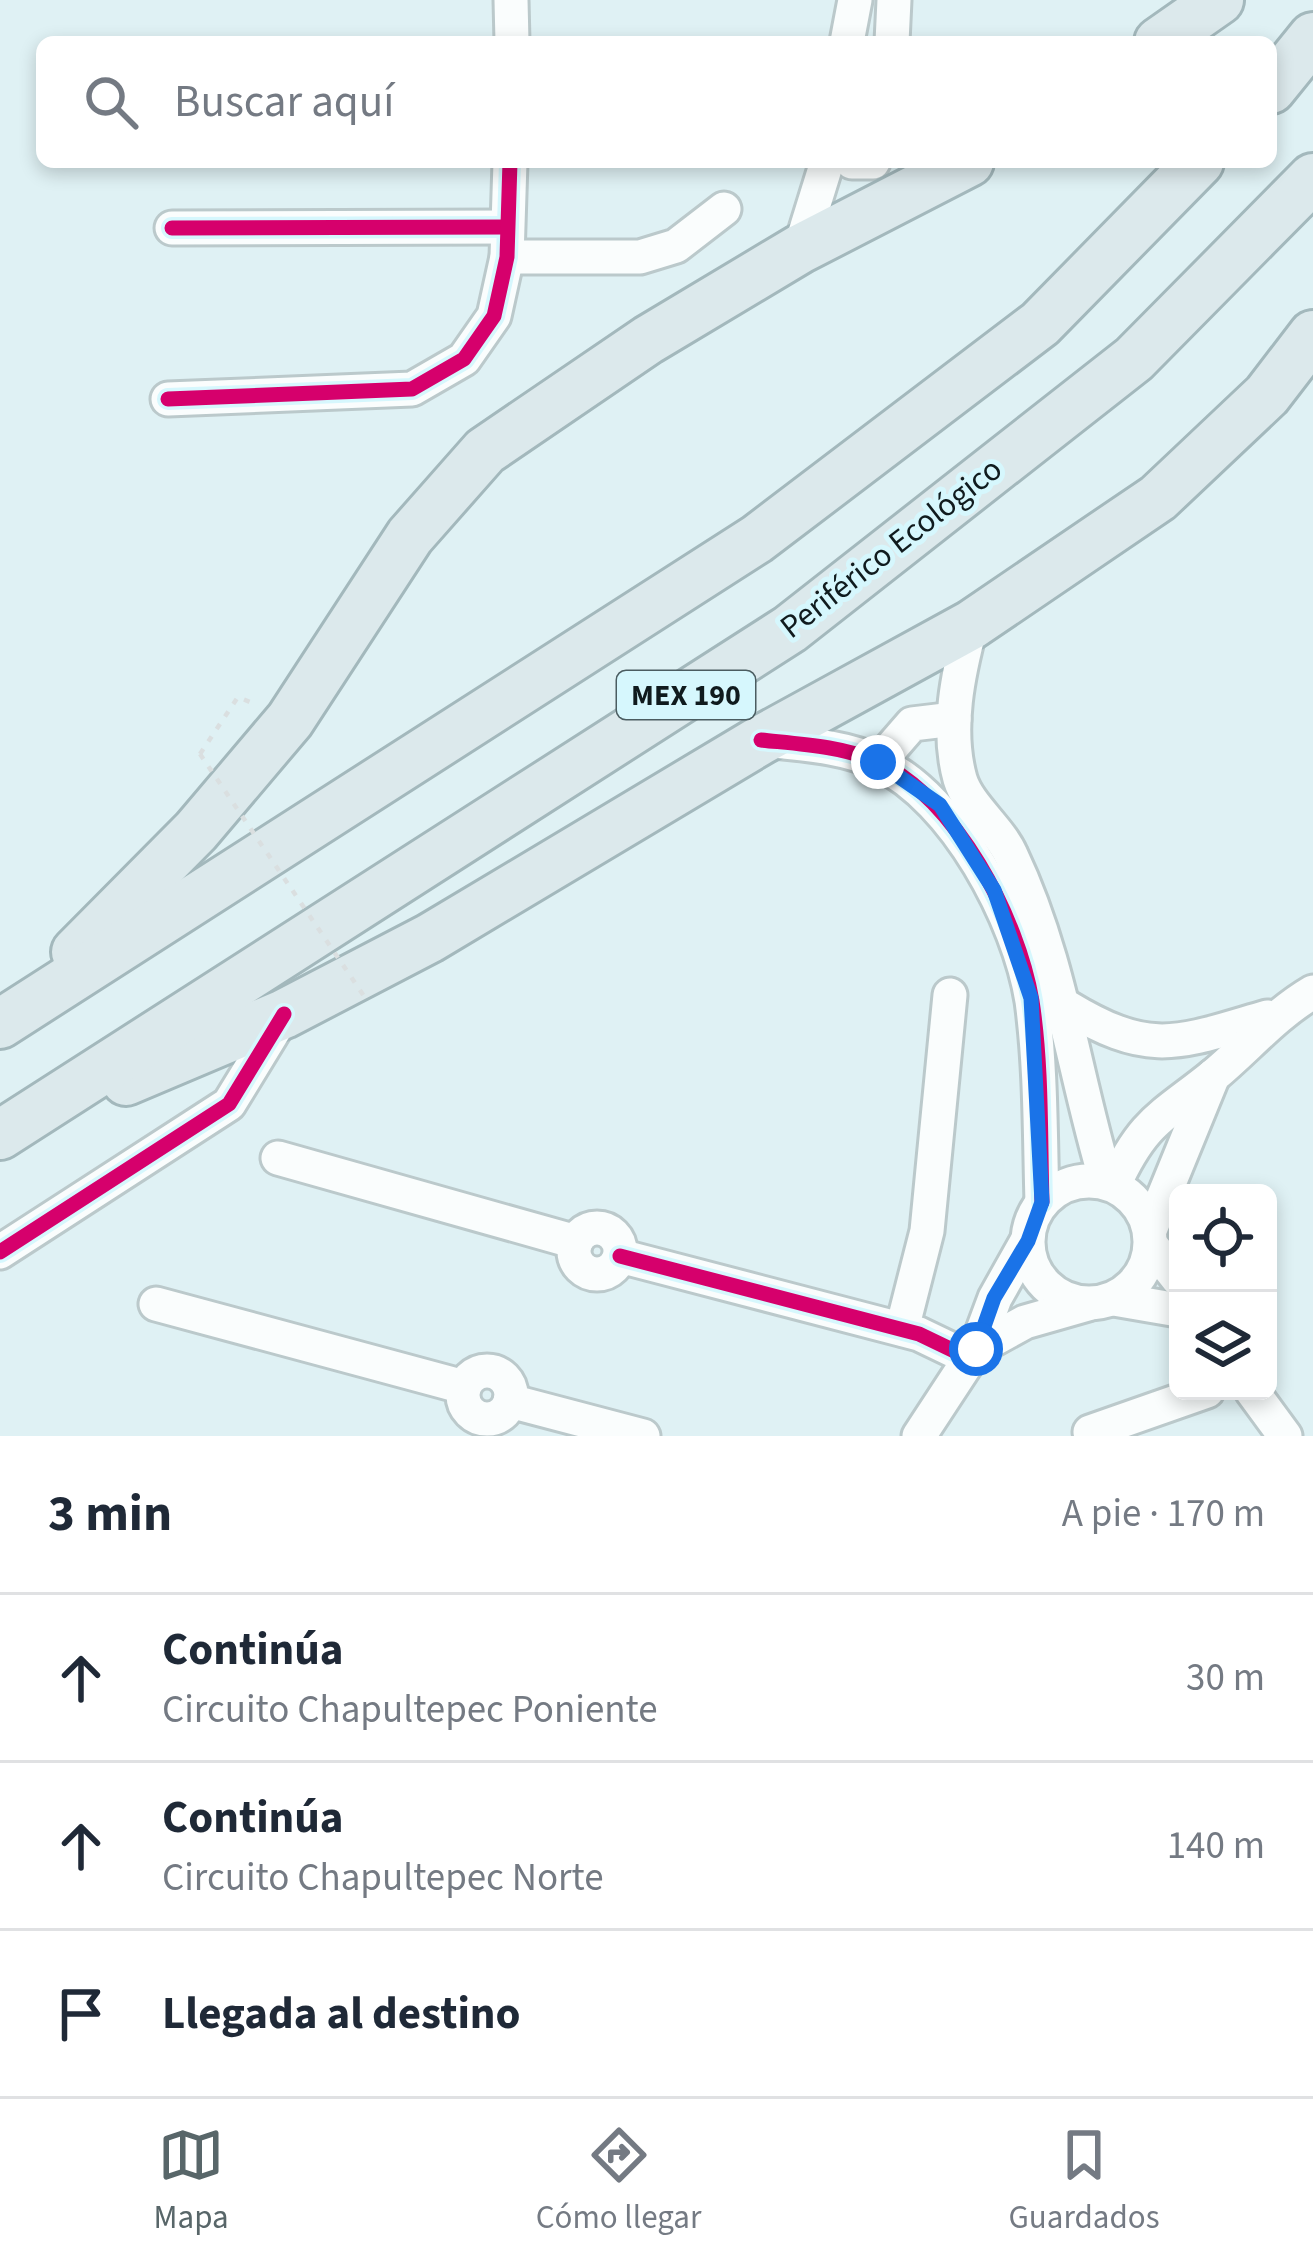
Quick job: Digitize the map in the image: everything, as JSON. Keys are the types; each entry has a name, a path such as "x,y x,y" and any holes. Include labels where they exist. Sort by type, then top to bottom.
{"highway":[{"path":"1168,36 1220,0"},
{"path":"1277,81 1313,37"},
{"path":"5,1021 196,831 276,736 410,536 485,451 647,340 800,249 957,168"},
{"name":"MEX 190","path":"5,1021 757,538 1040,324 1193,168"},
{"name":"Periférico Ecológico","path":"0,1135 790,629 1134,359 1313,178"},
{"path":"0,1135 284,1014 430,938 761,740 971,625 1158,498 1267,395 1313,335"}],"street":[{"path":"511,0 512,36"},
{"path":"849,36 855,0"},
{"path":"892,36 894,0"},
{"path":"168,398 412,389 464,359 494,316 507,242 509,168"},
{"path":"800,249 825,168"},
{"path":"172,228 507,242 640,257 676,246 724,209"},
{"path":"971,625 954,719 961,782 1010,852 1067,1006 1088,1121 1110,1182 1139,1209 1169,1265"},
{"path":"878,762 912,724 954,719"},
{"path":"761,740 824,746 878,762 940,805 994,890 1031,998 1042,1202 1028,1241 994,1298 974,1354 919,1436"},
{"path":"1110,1182 1157,1114 1214,1075 1275,1015 1313,992"},
{"path":"902,1329 927,1231 950,995"},
{"path":"1067,1006 1117,1035 1152,1043 1191,1039 1275,1015"},
{"path":"0,1252 229,1104 284,1014"},
{"path":"974,1354 1025,1322 1101,1302 1133,1287 1214,1075"},
{"path":"278,1158 576,1242 576,1261 590,1273 609,1271 620,1256 902,1329 974,1354"},
{"path":"1042,1202 1071,1182 1110,1182"},
{"path":"1028,1241 1031,1264 1045,1285 1064,1298 1155,1302 1169,1307"},
{"path":"156,1304 464,1387 465,1406 480,1418 499,1416 510,1401 643,1436"},
{"path":"1090,1432 1181,1400"},
{"path":"1259,1400 1285,1436"}],"path":[{"path":"238,697 200,754 368,1002"}],"cycle path":[{"path":"168,399 412,389 464,359 494,316 507,257 510,168"},
{"path":"172,228 507,227"},
{"path":"761,740 835,749 878,762 933,803 979,864 1013,934 1032,1001 1042,1202"},
{"path":"0,1252 229,1104 284,1014"},
{"path":"620,1256 919,1334 971,1359"}],"route":[{"path":"878,762 940,805 994,890 1031,998 1042,1202 1031,1220 1028,1241 994,1298 976,1349"}]}
